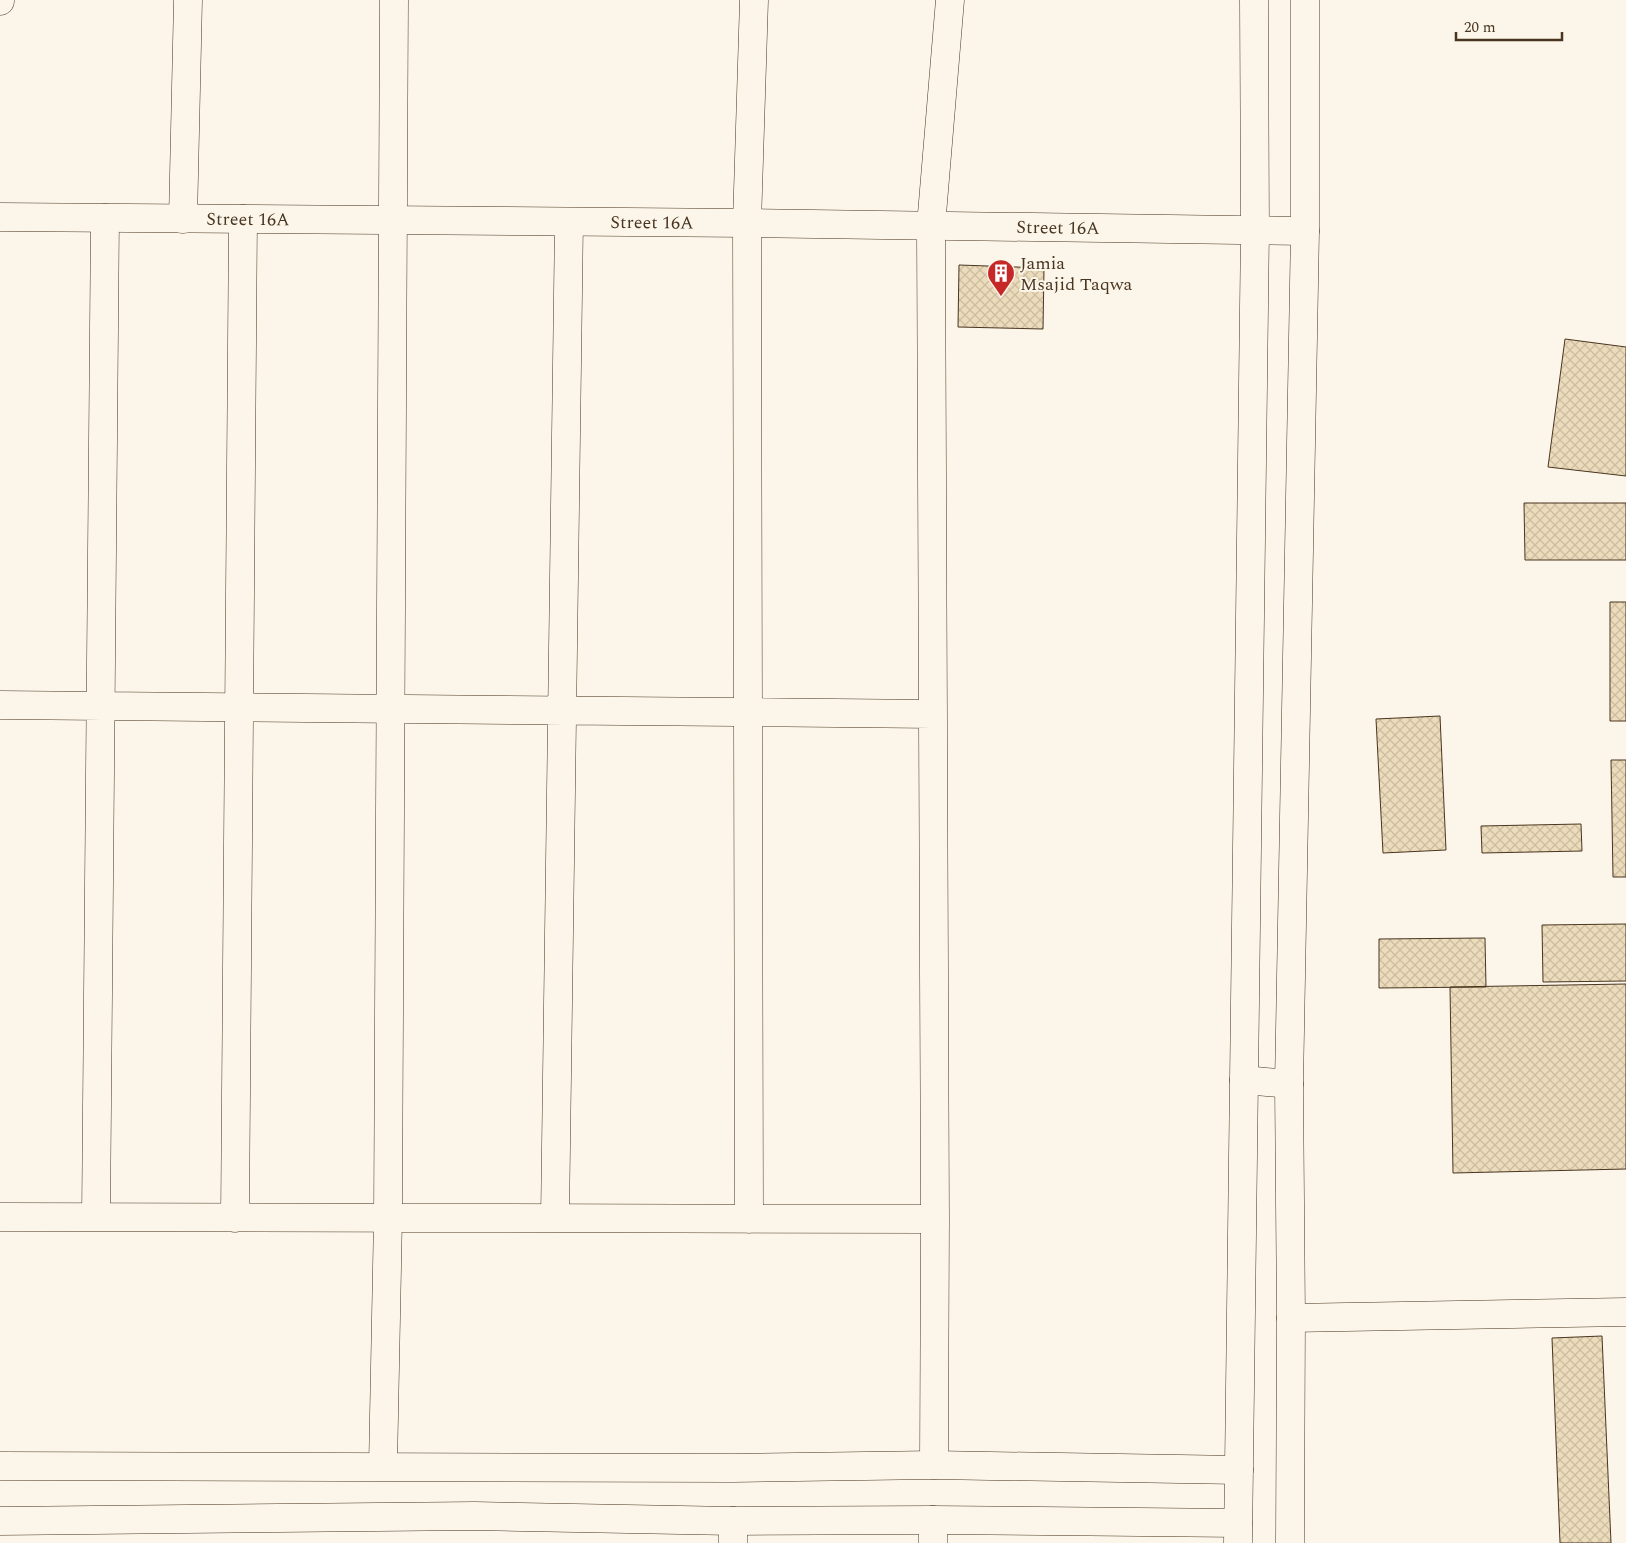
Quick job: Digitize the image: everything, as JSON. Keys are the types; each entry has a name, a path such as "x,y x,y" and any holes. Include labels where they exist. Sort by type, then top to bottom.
{"street":[{"path":"183,219 188,0"},
{"path":"383,1466 388,1218 394,0"},
{"path":"749,1219 747,224 754,0"},
{"path":"934,1465 935,1219 931,226 950,0"},
{"path":"0,1521 475,1516 733,1532 1238,1533 1256,230 1254,0"},
{"path":"1290,1543 1289,1084 1305,231 1305,0"},
{"name":"Street 16A","path":"0,218 570,222 1305,231"},
{"path":"96,1217 105,218"},
{"path":"235,1218 243,219"},
{"path":"555,1218 570,222"},
{"path":"0,705 933,714"},
{"path":"1244,1080 1289,1084"},
{"path":"0,1217 935,1219"},
{"path":"1291,1318 1626,1312"},
{"path":"0,1466 734,1468 934,1465 1239,1470"}],"building":[{"name":"Jamia Msajid Taqwa","path":"959,265 1044,268 1043,329 958,327"},
{"path":"1565,339 1626,347 1626,476 1548,467"},
{"path":"1524,503 1626,503 1626,560 1525,560"},
{"path":"1610,602 1626,602 1626,721 1610,721"},
{"path":"1440,716 1446,850 1383,853 1376,719"},
{"path":"1611,760 1626,760 1626,877 1613,877"},
{"path":"1581,824 1582,851 1482,853 1481,826"},
{"path":"1626,924 1626,981 1543,982 1542,925"},
{"path":"1485,938 1486,987 1379,988 1379,939"},
{"path":"1626,984 1626,1169 1453,1173 1450,987"},
{"path":"1602,1336 1611,1543 1560,1543 1552,1338"}],"place":[{"name":"Jamia Msajid Taqwa","path":"1001,297"}]}
